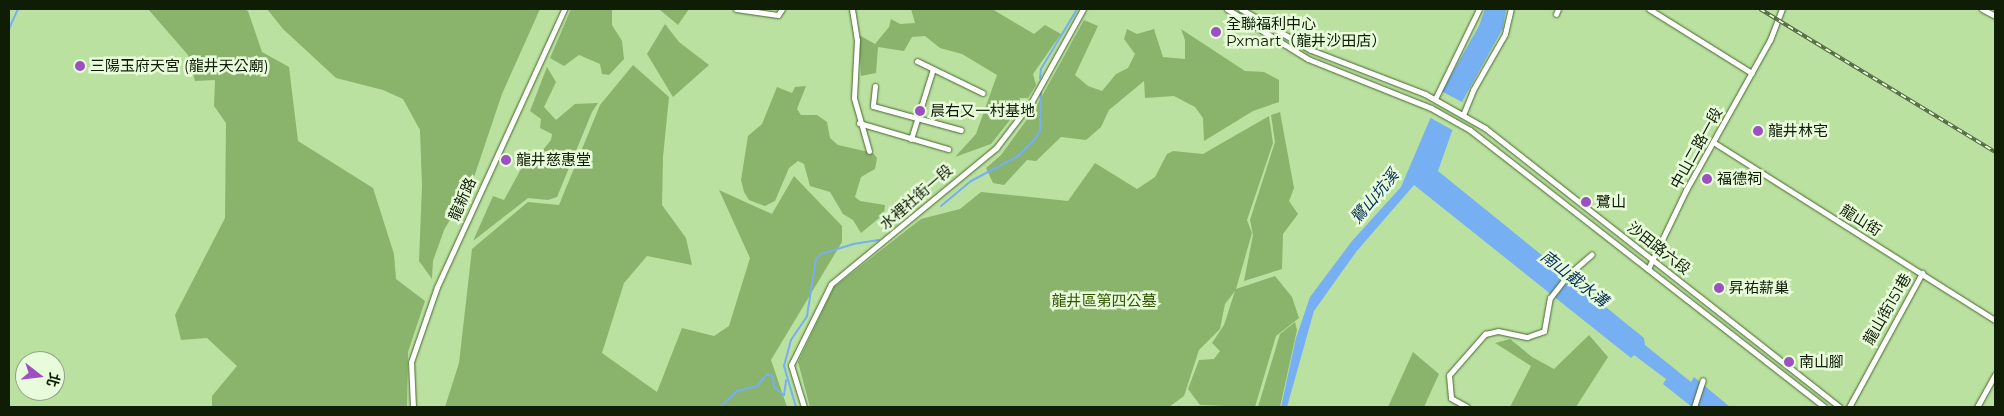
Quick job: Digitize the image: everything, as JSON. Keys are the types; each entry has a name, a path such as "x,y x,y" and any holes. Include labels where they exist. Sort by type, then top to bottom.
{"street":[{"name":"龍新路","path":"413,407 411,362 437,287 564,9"},
{"path":"736,9 756,14 778,15 782,9"},
{"path":"852,9 857,40 854,98 859,123 869,151"},
{"name":"水裡社街一段","path":"804,407 791,365 830,284 996,148 1032,101 1083,9"},
{"path":"1227,9 1244,20 1249,11"},
{"path":"1241,9 1249,11 1311,50 1435,99 1479,9"},
{"path":"1462,114 1473,90 1505,34 1511,9"},
{"path":"1650,9 1752,73"},
{"name":"中山二路一段","path":"1648,269 1713,142 1770,40 1782,9"},
{"path":"1982,9 1995,16"},
{"name":"沙田路六段","path":"1244,20 1308,58 1431,108 1456,122 1521,167 1648,269 1826,407"},
{"path":"917,61 983,93"},
{"path":"911,139 933,69"},
{"path":"875,86 872,106 961,130"},
{"name":"沙田路六段","path":"1435,99 1462,114 1508,145 1839,407"},
{"path":"859,123 948,149"},
{"name":"龍山街","path":"1713,142 1995,320"},
{"path":"1467,407 1451,398 1449,375 1485,334 1498,331 1527,337 1544,331 1550,298 1569,274 1592,254"},
{"name":"龍山街151巷","path":"1849,407 1874,357 1922,273"},
{"path":"1977,407 1995,375"},
{"path":"1694,407 1703,380"}],"green space":[{"path":"148,9 243,9 248,11 262,52 289,67 298,141 373,188 394,254 396,279 425,301 408,352 407,407 212,407 212,396 237,366 207,338 181,340 175,315 225,218 226,123 214,106 215,80 195,81 188,55"},
{"path":"267,9 540,9 502,94 472,183 444,230 433,261 432,279 419,261 422,186 420,130 403,99 383,90 336,78 283,29"},
{"path":"571,9 612,9 612,25 622,41 624,59 609,75 602,74 600,64 579,55 564,66 550,58"},
{"path":"659,9 689,9 678,25"},
{"path":"911,9 992,9 1034,34 1045,25 1061,34 1033,74 1036,85 1028,98 1020,98 1017,111 991,144 955,157 976,134 997,75 962,54 940,48 925,36 912,37 904,51 878,47 876,73 861,76 859,35 875,44 889,27 891,19 900,24 915,23"},
{"path":"1084,20 1098,26 1075,75 1088,86 1102,91 1116,74 1128,68 1135,54 1124,39 1127,29 1137,34 1154,29 1163,57 1185,59 1185,40 1181,29 1245,71 1264,72 1279,80 1279,102 1253,111 1204,141 1203,118 1195,107 1174,96 1145,98 1144,81 1109,110 1101,127 1086,140 1061,137 1036,161 1027,160 1004,185 993,183 986,168 1001,155 1036,107"},
{"path":"665,24 679,42 709,65 673,97 647,54"},
{"path":"633,65 669,97 663,157 662,205 686,238 692,265 647,256 624,283 602,353 657,392 682,328 714,336 729,326 750,258 719,190 772,214 794,176 842,226 842,242 771,360 787,407 445,407 459,363 472,249 528,202 559,205 600,105"},
{"path":"547,67 556,82 544,107 556,120 575,104 598,103 592,112 557,197 548,200 528,198 473,241 493,196 504,200 526,160 537,157 551,140 552,134 540,128 541,119 530,111"},
{"path":"806,86 797,109 801,115 817,115 827,122 830,138 838,145 873,153 877,158 875,169 861,177 855,197 860,201 885,205 884,214 861,233 853,220 843,214 830,192 810,186 804,164 798,161 789,168 775,201 765,206 749,200 744,192 741,180 748,136 762,124 777,87 792,93 795,87"},
{"path":"1280,112 1294,188 1289,201 1298,214 1283,234 1282,269 1244,281 1253,235 1250,220 1275,142 1271,115"},
{"name":"龍井區第四公墓","path":"1269,116 1273,143 1247,220 1252,233 1236,289 1275,276 1292,297 1299,318 1276,336 1255,407 1200,405 1188,389 1199,360 1214,359 1220,351 1212,343 1224,325 1235,291 1225,304 1220,329 1199,350 1184,396 1169,407 810,407 798,362 834,287 921,219 960,209 981,192 1068,201 1095,163 1137,189 1155,177 1167,154 1173,151 1203,154"},
{"path":"1295,322 1297,330 1280,407 1258,407 1280,334"},
{"path":"1589,335 1608,357 1576,407 1510,407 1531,366 1495,343 1510,339 1532,357 1554,369"},
{"path":"1413,352 1439,374 1424,407 1388,407"}],"water":[{"path":"1485,9 1506,9 1503,28 1463,100 1438,171 1644,338 1645,345 1691,382 1694,377 1730,407 1692,407 1663,384 1666,379 1634,355 1631,358 1414,185 1356,252 1314,311 1287,407 1281,407 1296,338 1310,297 1352,241 1401,187 1442,91 1479,26"}],"pier":[{"path":"1441,91 1464,103 1456,132 1429,117"}],"waterway":[{"path":"9,29 18,9"},
{"path":"1040,78 1041,69 1076,11"},
{"path":"941,206 971,181 1018,156 1036,138 1040,131 1041,89"},
{"path":"796,407 784,366 791,340 807,316 816,259 821,254 853,244 879,240"},
{"path":"720,407 737,391 757,386 767,374 773,377 774,387 784,395 786,380"}],"railway":[{"path":"1760,9 1995,152"}],"place":[{"name":"全聯福利中心 Pxmart（龍井沙田店）","path":"1216,32"},
{"name":"三陽玉府天宮 (龍井天公廟)","path":"80,66"},
{"name":"晨右又一村基地","path":"920,111"},
{"name":"龍井林宅","path":"1758,131"},
{"name":"龍井慈惠堂","path":"506,160"},
{"name":"福德祠","path":"1707,179"},
{"name":"鷺山","path":"1586,202"},
{"name":"昇祐薪巢","path":"1719,288"},
{"name":"南山腳","path":"1789,362"}],"water label":[{"name":"鷺山坑溪","path":"1375,197"},
{"name":"南山截水溝","path":"1574,279"}]}
